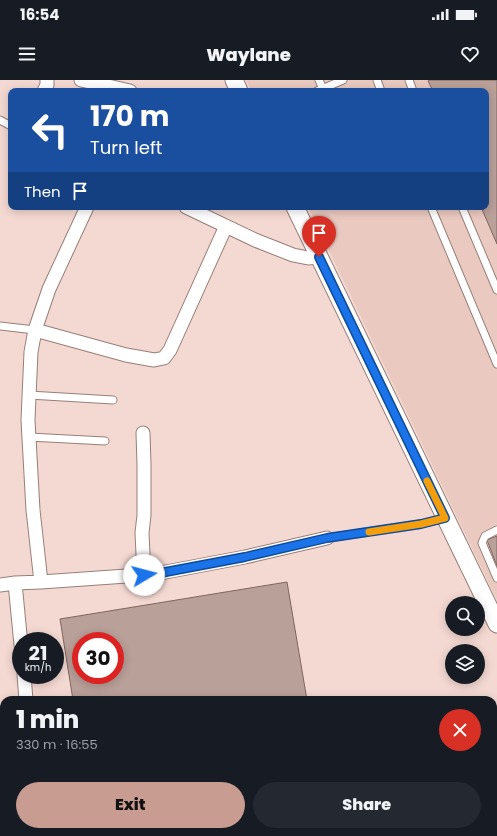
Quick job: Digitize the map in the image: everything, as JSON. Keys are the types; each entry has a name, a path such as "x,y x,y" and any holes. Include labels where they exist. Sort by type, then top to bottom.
{"street":[{"path":"81,80 117,88"},
{"path":"42,582 33,510 28,420 32,352 35,330 49,289 86,210"},
{"path":"192,210 255,240 293,255 308,258 319,257"},
{"path":"296,210 497,624"},
{"path":"35,330 126,355 154,360 164,358 170,350 226,226"},
{"path":"143,433 144,515 142,533 144,575"},
{"path":"0,584 155,574 245,557 327,538"},
{"path":"15,583 20,632"},
{"path":"25,684 26,696"}],"lane":[{"path":"325,88 343,80"},
{"path":"432,210 497,364"},
{"path":"463,210 497,290"},
{"path":"0,326 35,330"},
{"path":"29,395 113,400"},
{"path":"29,437 105,441"},
{"path":"327,538 421,524 445,518"},
{"path":"497,530 485,536 482,544 497,578"}],"shaded area":[{"path":"246,80 497,80 497,600 309,210 489,210 489,88 250,88"}],"building":[{"path":"497,80 497,244 482,210 489,210 489,88 432,88 428,81"},
{"path":"497,536 497,566 487,540"},
{"path":"287,582 306,696 72,696 64,644 64,632 62,632 60,619"}],"slow traffic":[{"path":"369,532 421,524 445,518 427,481"}],"route":[{"path":"144,575 245,557 327,538 421,524 445,518 319,257"}]}
